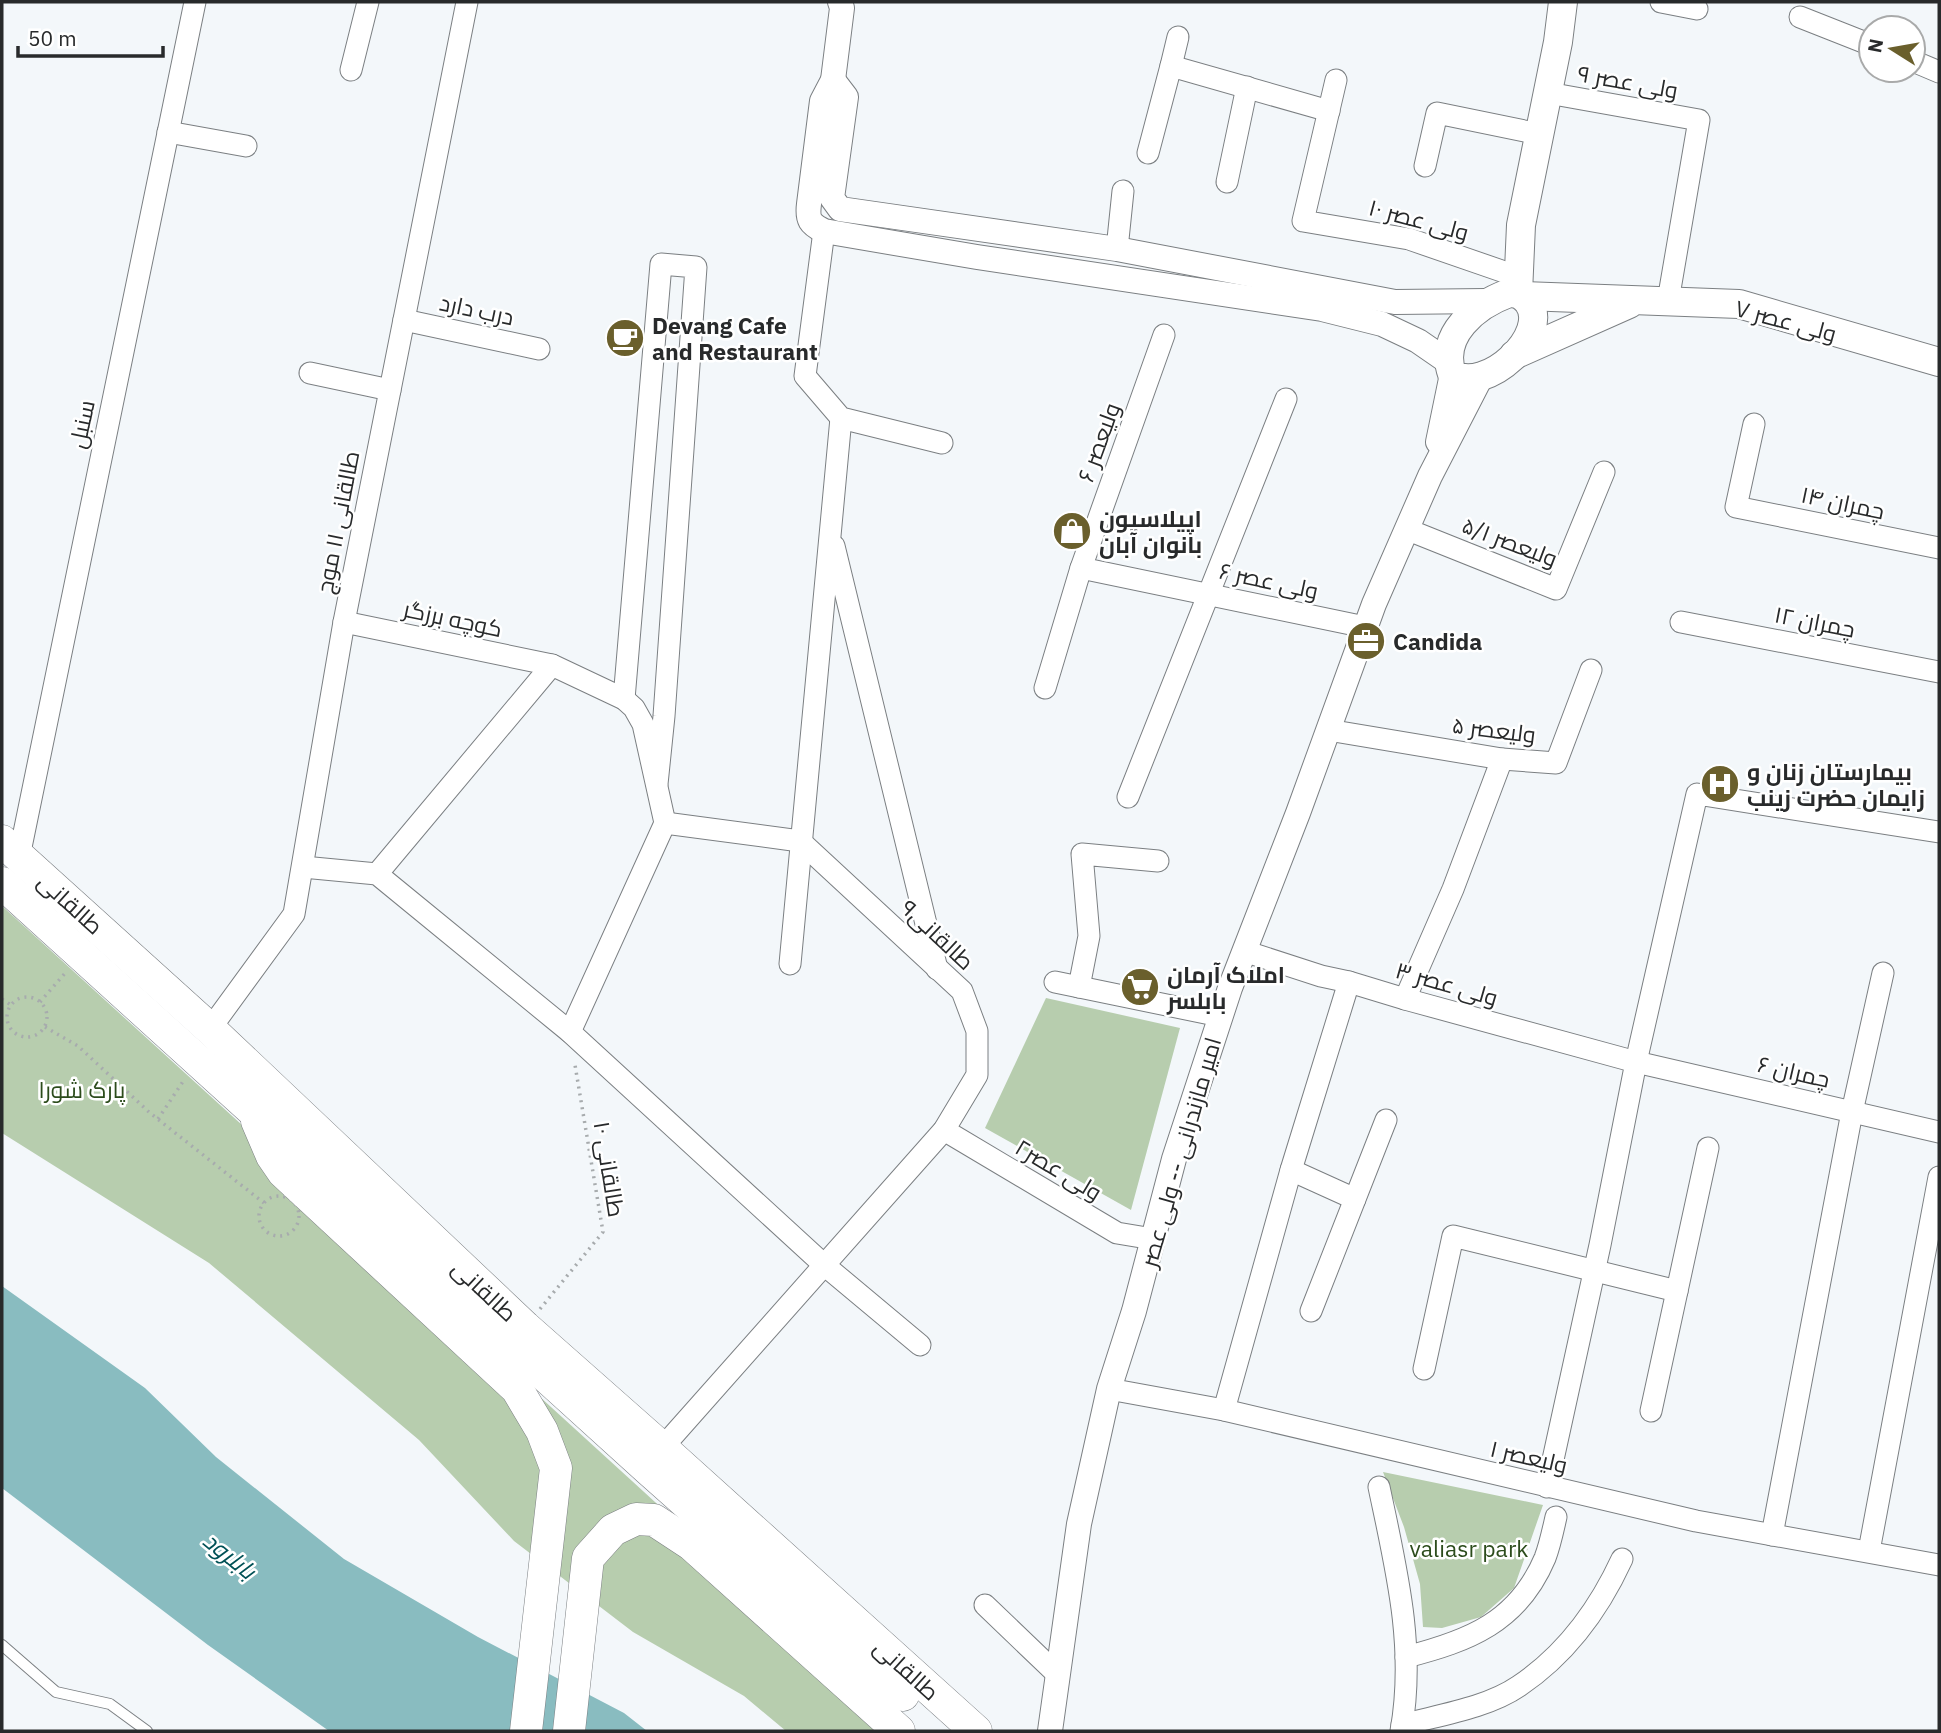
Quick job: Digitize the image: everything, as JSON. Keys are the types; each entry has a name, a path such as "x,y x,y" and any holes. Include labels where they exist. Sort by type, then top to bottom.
{"main road":[{"path":"1486,301 1453,338 1450,368 1468,380 1480,379 1507,362 1529,335 1534,319 1520,289 1521,225 1558,42 1563,2"},
{"name":"ولی عصر ۷","path":"1486,301 1520,289 1638,300 1738,304 1939,362"},
{"name":"ولی عصر ۷","path":"1514,355 1638,300"},
{"name":"طالقانی","path":"10,849 210,1029 525,1327 976,1731"},
{"name":"طالقانی","path":"2,883 649,1470 944,1731"},
{"path":"253,1110 272,1156 283,1172 517,1389 532,1412 550,1450 556,1468 526,1731"},
{"path":"569,1731 589,1558 613,1530 636,1519 654,1520 692,1545 890,1724"}],"street":[{"name":"سنبل","path":"10,849 195,2"},
{"path":"351,71 368,2"},
{"name":"طالقانی ۱۱ موج","path":"210,1029 294,914 344,622 467,2"},
{"path":"1661,2 1697,9"},
{"path":"842,4 833,80 822,101 808,217 812,225 824,231 1322,309 1382,324 1418,341 1450,368 1430,476"},
{"path":"1800,17 1857,39"},
{"path":"1148,153 1178,37"},
{"path":"1171,66 1329,111 1336,80"},
{"path":"833,80 846,97 832,198 840,209 1117,249 1395,302 1486,301"},
{"path":"1227,182 1247,87"},
{"name":"ولی عصر ۹","path":"1548,93 1699,120 1668,301"},
{"path":"1425,166 1438,107 1539,134"},
{"name":"ولی عصر ۱۰","path":"1329,111 1303,221 1409,239 1520,289"},
{"path":"168,132 246,146"},
{"path":"1117,249 1123,191"},
{"path":"824,231 805,376 841,418 942,443"},
{"path":"1045,267 1050,240"},
{"path":"570,1032 665,823 643,724 634,708 624,699 661,264 696,267 657,785"},
{"name":"درب دارد","path":"404,320 539,349"},
{"name":"ولیعصر ۶","path":"1045,688 1081,568 1164,335"},
{"path":"310,373 390,390"},
{"path":"1430,476 1480,379"},
{"path":"1128,797 1286,399"},
{"path":"790,964 841,418"},
{"name":"چمران ۱۴","path":"1754,424 1736,507 1939,548"},
{"name":"ولیعصر ۵/۱","path":"1406,529 1556,589 1604,472"},
{"name":"امیر مازندرانی -- ولی عصر","path":"1050,1731 1079,1524 1109,1389 1134,1311 1174,1159 1220,1016 1365,627 1430,476"},
{"path":"830,529 937,969"},
{"name":"ولی عصر ۶","path":"1081,568 1365,627"},
{"name":"کوچه برزگر","path":"344,622 552,665 624,699"},
{"name":"چمران ۱۲","path":"1681,622 1939,672"},
{"path":"377,874 552,665"},
{"name":"ولیعصر ۵","path":"1328,730 1502,759 1556,763 1591,670"},
{"path":"1405,999 1453,889 1502,759"},
{"path":"1548,1487 1636,1062 1697,794 1939,832"},
{"path":"665,823 800,841"},
{"name":"طالقانی۹","path":"662,1448 944,1130 977,1075 977,1031 961,992 800,841"},
{"path":"1079,987 1089,936 1082,854 1158,861"},
{"path":"303,867 377,874 570,1032 823,1264 920,1345"},
{"name":"ولی عصر ۳","path":"1244,951 1321,976 1636,1062"},
{"path":"1772,1535 1852,1112 1883,972"},
{"path":"1055,982 1220,1016"},
{"path":"1224,1410 1291,1170 1349,982"},
{"name":"چمران ۶","path":"1636,1062 1939,1132"},
{"path":"1311,1311 1386,1120"},
{"name":"ولی عصر۲","path":"944,1130 1117,1233 1153,1239"},
{"path":"1651,1411 1707,1148"},
{"path":"1291,1170 1355,1199"},
{"path":"1869,1551 1939,1177"},
{"path":"1424,1368 1453,1236 1677,1291"},
{"name":"ولیعصر ۱","path":"1109,1389 1224,1410 1548,1487 1772,1535 1939,1565"},
{"path":"1379,1487 1403,1604 1406,1657 1401,1728 1475,1706 1518,1687 1574,1637 1597,1605 1622,1559"},
{"path":"1406,1657 1449,1645 1478,1633 1508,1614 1532,1586 1546,1556 1556,1517"},
{"path":"985,1605 1057,1674"}],"lane":[{"path":"2,1645 56,1692 110,1704 147,1731"}],"path":[{"path":"23,997 37,999 47,1012 45,1027 31,1037 15,1033 9,1027 7,1018 11,1005 23,997"},
{"path":"2,999 11,1005"},
{"path":"45,1027 78,1046 158,1119 264,1203"},
{"name":"طالقانی ۱۰","path":"525,1327 603,1232 570,1032"},
{"path":"158,1119 198,1060"},
{"path":"275,1196 289,1198 299,1210 297,1226 283,1236 267,1232 259,1217 264,1203 275,1196"}],"green space":[{"name":"پارک شورا","path":"2,906 910,1731 786,1731 744,1696 633,1632 514,1541 419,1440 209,1263 2,1133"},
{"path":"1046,998 1180,1028 1131,1210 985,1128"},
{"name":"valiasr park","path":"1383,1472 1543,1505 1514,1588 1481,1617 1442,1628 1423,1627 1420,1584 1404,1527"}],"water":[{"name":"بابلرود","path":"2,1286 145,1388 216,1457 344,1559 478,1637 624,1713 647,1731 329,1731 208,1645 2,1488"}],"place":[{"name":"Devang Cafe and Restaurant","path":"625,338"},
{"name":"اپیلاسیون بانوان آبان","path":"1072,531"},
{"name":"Candida","path":"1366,641"},
{"name":"بیمارستان زنان و زایمان حضرت زینب","path":"1720,784"},
{"name":"املاک آرمان بابلسر","path":"1140,987"}]}
